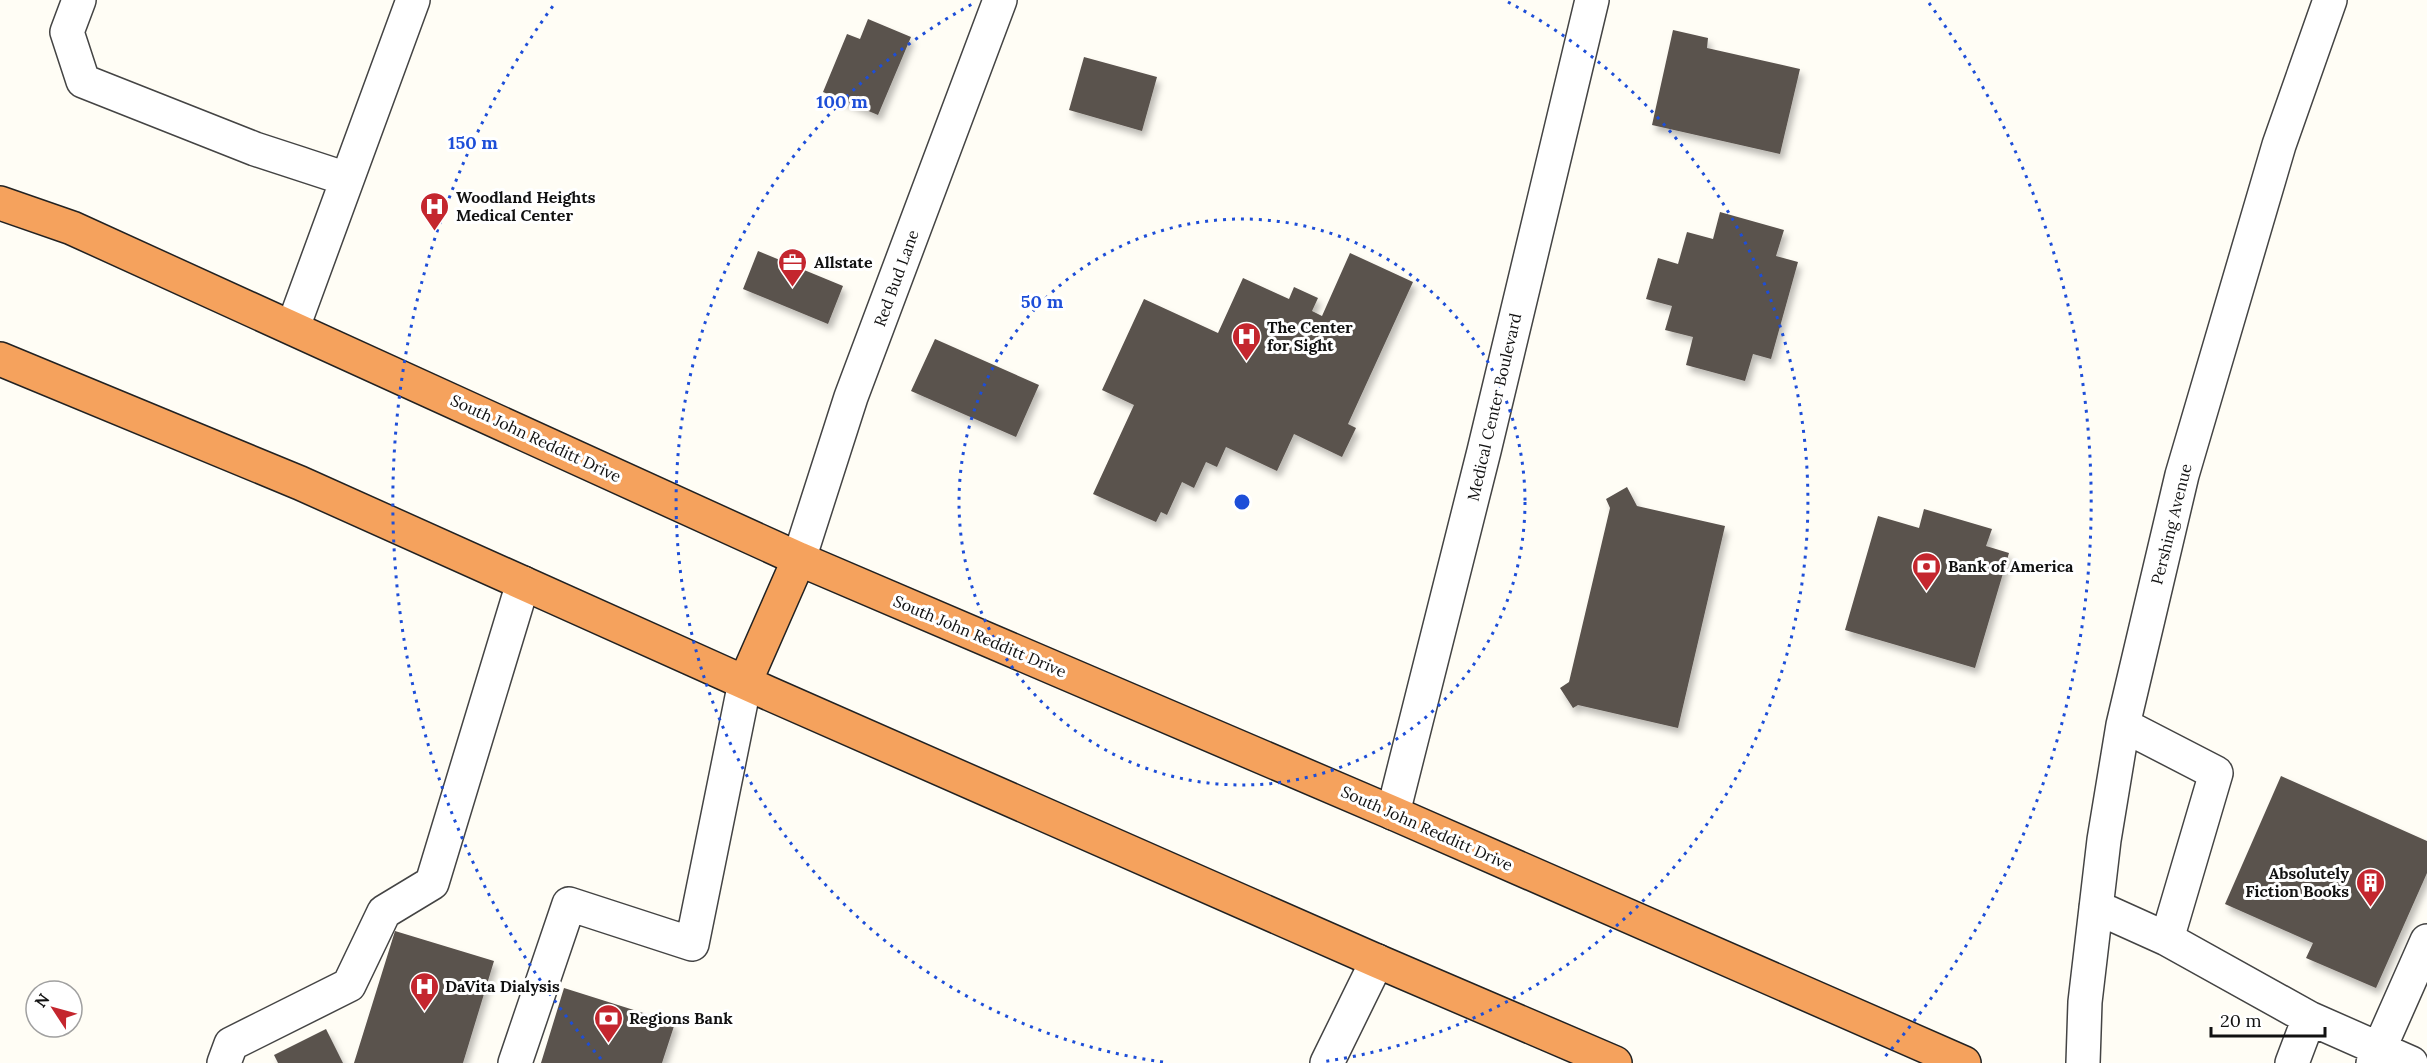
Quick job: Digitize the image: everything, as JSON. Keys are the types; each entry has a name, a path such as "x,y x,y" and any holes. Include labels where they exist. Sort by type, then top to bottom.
{"highway":[{"path":"0,195 42,216"},
{"name":"South John Redditt Drive","path":"0,203 42,216 292,327 799,559 1393,813 1964,1063"},
{"path":"1,360 300,483 523,584 1377,961 1615,1063"},
{"path":"745,682 799,559"}],"street":[{"path":"79,0 68,32 83,81 255,149 348,179"},
{"path":"292,327 413,0"},
{"name":"Red Bud Lane","path":"799,559 851,397 1000,0"},
{"name":"Medical Center Boulevard","path":"1393,813 1484,451 1592,0"},
{"name":"Pershing Avenue","path":"2083,1063 2085,1002 2096,907 2104,840 2123,725 2182,475 2279,145 2330,0"},
{"path":"224,1063 231,1044 349,985 384,912 432,883 523,584"},
{"path":"515,1063 569,904 692,944 745,682"},
{"path":"2123,725 2216,773 2167,939"},
{"path":"2096,907 2167,939 2375,1056 2411,1063"},
{"path":"2375,1056 2427,941"},
{"path":"1327,1063 1377,961"},
{"path":"2292,1063 2308,1018"}],"building":[{"path":"868,19 911,37 878,115 823,92 847,34 860,39"},
{"path":"1673,30 1708,38 1707,48 1800,69 1780,154 1652,125"},
{"path":"1084,57 1157,77 1142,131 1069,110"},
{"path":"1720,212 1784,230 1776,256 1798,262 1771,359 1753,354 1745,381 1686,365 1693,337 1665,330 1672,306 1646,299 1658,258 1678,264 1687,232 1713,239"},
{"name":"Allstate","path":"758,251 843,286 828,324 743,289"},
{"name":"The Center for Sight","path":"1350,253 1413,282 1348,424 1356,428 1342,457 1294,434 1277,471 1226,447 1217,467 1206,462 1194,488 1182,482 1167,515 1161,512 1156,522 1093,494 1134,405 1102,390 1144,299 1218,333 1243,278 1289,299 1294,287 1318,298 1312,311 1322,316"},
{"path":"935,339 1039,385 1016,437 911,391"},
{"path":"1627,487 1637,506 1725,526 1678,728 1578,705 1573,708 1560,688 1569,682 1610,508 1606,499"},
{"name":"Bank of America","path":"1924,509 1992,529 1986,546 2009,553 1975,668 1845,630 1878,516 1919,528"},
{"path":"2281,776 2427,841 2427,873 2376,988 2306,958 2313,943 2225,904"},
{"name":"DaVita Dialysis","path":"395,931 494,961 463,1063 354,1063"},
{"name":"Regions Bank","path":"564,988 675,1023 662,1063 541,1063"},
{"path":"326,1029 343,1063 278,1063 274,1055"}],"place":[{"name":"Woodland Heights Medical Center","path":"435,232"},
{"name":"Allstate","path":"793,288"},
{"name":"The Center for Sight","path":"1246,362"},
{"name":"Bank of America","path":"1927,592"},
{"name":"Absolutely Fiction Books","path":"2370,908"},
{"name":"DaVita Dialysis","path":"424,1012"},
{"name":"Regions Bank","path":"608,1044"}]}
